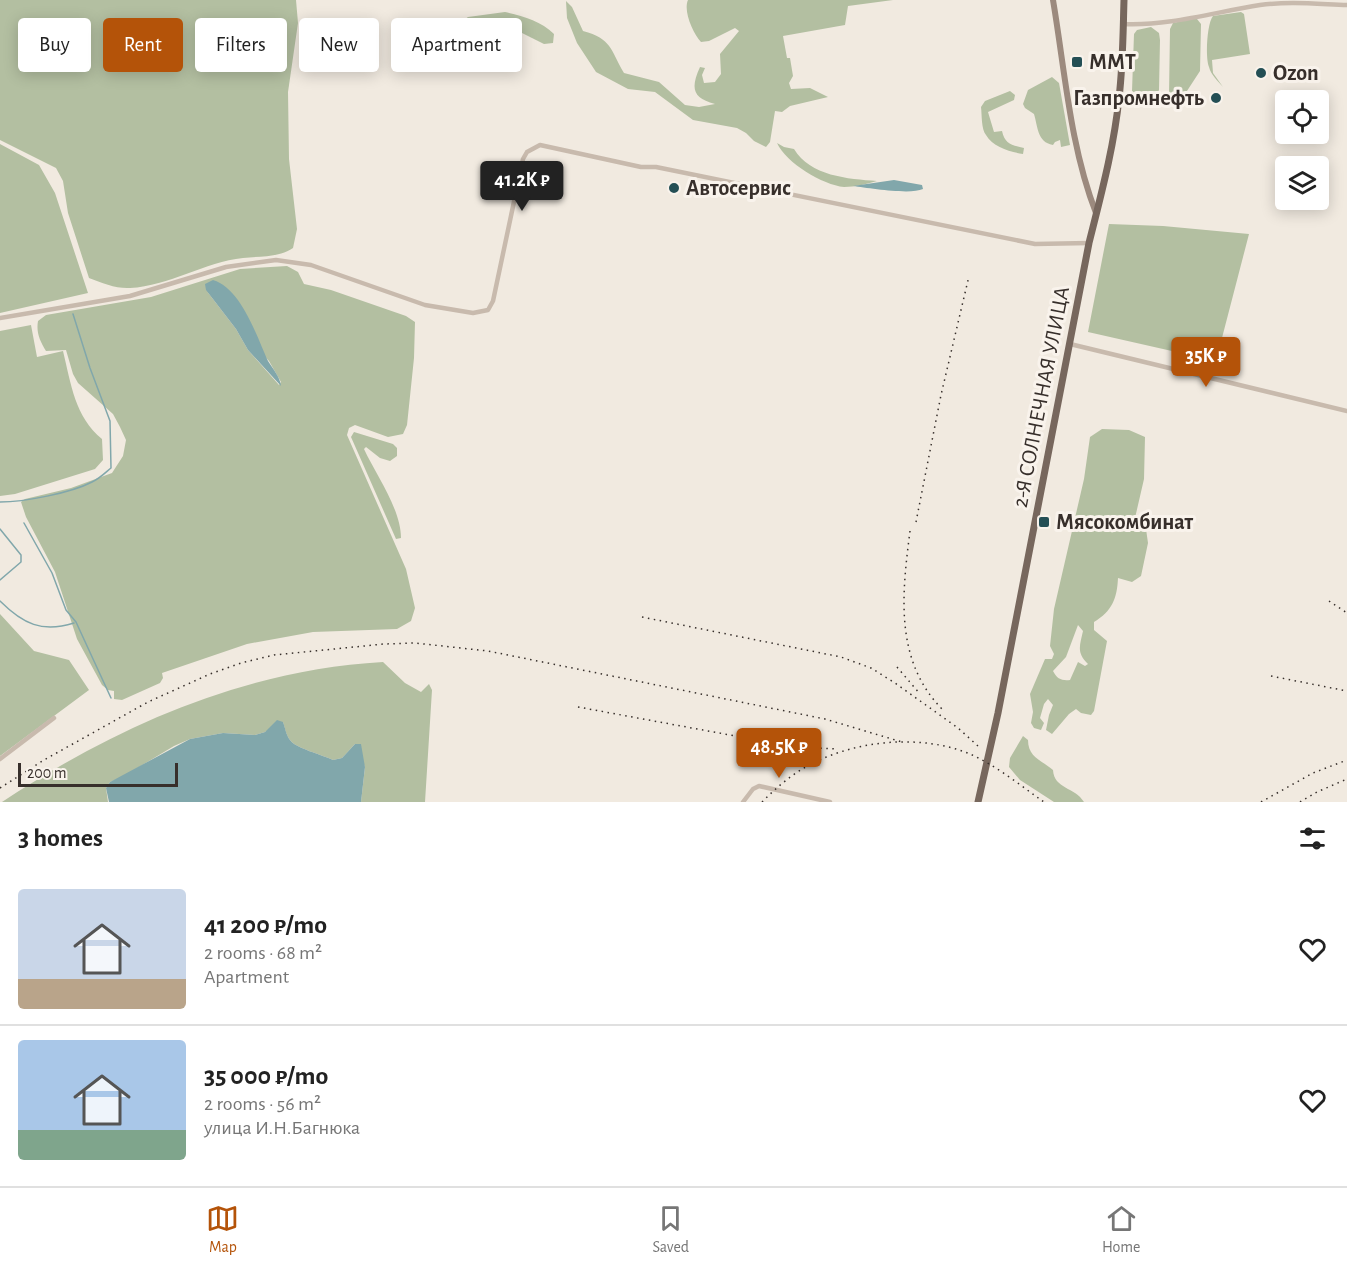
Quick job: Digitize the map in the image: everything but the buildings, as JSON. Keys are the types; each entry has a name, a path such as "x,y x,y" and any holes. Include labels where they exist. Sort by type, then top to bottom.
{"main road":[{"path":"1053,0 1078,154 1096,213"},
{"name":"2-Я СОЛНЕЧНАЯ УЛИЦА","path":"978,802 998,713 1089,243 1107,175 1123,69 1124,0"}],"street":[{"path":"1124,24 1151,24 1263,5 1304,3 1347,5"},
{"path":"0,318 130,296 226,267 276,260 311,265 425,305 473,313 488,310 493,301 523,159 528,152 540,145 1035,244 1089,243"},
{"path":"1070,344 1347,411"},
{"path":"0,759 54,718"},
{"path":"743,802 753,789 759,786 830,802"}],"green space":[{"path":"0,0 296,0 298,23 288,92 289,159 297,229 293,248 287,251 275,255 229,260 159,283 130,288 120,288 89,278 68,213 63,181 56,168 0,140"},
{"path":"688,0 893,0 848,6 845,25 783,36 793,76 789,83 791,89 810,88 828,97 790,106 782,112 775,111 770,142 766,147 737,128 693,120 655,92 628,89 596,72 577,43 567,18 566,1 572,7 583,31 605,41 624,73 659,82 685,105 699,107 715,104 702,99 696,92 695,81 700,67 705,68 702,75 704,83 715,82 721,74 720,54 739,31 735,28 709,41 701,42 690,22 687,10"},
{"path":"505,12 525,17 538,22 554,34 553,43 544,44 522,33 522,18 468,17"},
{"path":"1241,12 1244,14 1250,54 1212,60 1213,73 1223,87 1211,73 1208,63 1209,26 1213,16"},
{"path":"1197,19 1201,24 1200,71 1185,94 1169,96 1170,29 1173,23"},
{"path":"1151,27 1159,33 1160,40 1159,90 1156,96 1136,96 1132,91 1134,34 1137,30"},
{"path":"1052,77 1059,83 1070,145 1061,147 1060,140 1053,145 1044,141 1039,133 1034,114 1023,104 1028,90"},
{"path":"1010,91 1015,95 1014,100 988,112 994,132 1002,131 1009,143 1024,148 1023,154 997,146 989,139 982,126 981,107 985,101"},
{"path":"777,143 794,149 801,158 820,170 842,177 877,181 844,187 826,182 806,172 788,158"},
{"path":"0,144 39,165 55,193 88,293 0,313"},
{"path":"1109,224 1163,226 1249,234 1216,361 1088,332"},
{"path":"287,266 298,272 304,284 331,290 406,316 415,322 407,425 403,434 388,437 355,425 349,428 347,435 406,569 415,608 411,621 397,629 313,632 247,644 162,673 163,678 160,683 122,700 114,699 114,691 102,685 77,639 55,572 26,517 21,502 25,499 71,488 112,473 123,456 126,440 113,414 78,383 66,350 46,351 39,337 38,321 46,315 151,297 240,269","holes":["206,290 269,361 281,382 279,385 248,350 236,329"]},
{"path":"31,325 37,357 63,351 75,399 86,421 102,439 103,460 95,469 15,494 0,496 0,331"},
{"path":"1102,429 1129,430 1145,437 1144,479 1135,518 1146,529 1148,543 1141,576 1132,582 1118,578 1112,604 1094,622 1094,630 1107,641 1094,711 1091,715 1081,713 1076,709 1052,734 1046,730 1053,705 1048,699 1040,718 1044,723 1041,730 1034,728 1031,723 1033,712 1030,694 1045,659 1052,659 1054,654 1050,646 1054,609 1084,479 1090,437","holes":["1078,625 1083,631 1080,652 1088,664 1085,666 1078,662 1070,680 1060,679 1053,671 1066,657"]},
{"path":"354,432 393,444 397,448 397,456 390,461 380,458 366,447 364,449 397,516 401,538 396,539 351,437"},
{"path":"0,614 34,651 69,660 89,690 0,756"},
{"path":"383,662 405,683 421,692 429,684 432,690 425,802 361,802 365,767 355,744 342,758 333,760 293,743 283,722 255,735 223,733 190,739 174,746 110,782 106,788 108,802 2,802 90,749 183,706 281,677 331,667"},
{"path":"1023,736 1028,740 1033,754 1053,770 1057,781 1076,793 1084,802 1054,802 1020,780 1009,767 1010,758"}],"water":[{"path":"894,180 922,185 923,189 899,191 853,186"},
{"path":"213,280 223,285 240,303 281,386 248,350 236,329 206,290 205,284"},
{"path":"277,720 283,722 293,743 333,760 342,758 355,744 361,744 365,767 361,802 109,802 106,788 110,782 190,739 223,733 255,735 265,732"}],"waterway":[{"path":"0,502 34,499 72,490 95,481 111,468 110,421 73,314"},
{"path":"24,523 52,573 66,610 76,622 111,698"},
{"path":"0,529 21,555 21,562 0,580"},
{"path":"0,601 17,616 34,624 52,627 74,623"}],"railway":[{"path":"916,522 941,395 969,276"},
{"path":"910,531 904,602 909,648 916,670 927,691 943,710"},
{"path":"1329,601 1347,613"},
{"path":"642,617 841,657 871,668 958,728 978,746"},
{"path":"0,788 44,760 148,702 210,674 274,655 384,644 415,643 488,651 825,719 902,742"},
{"path":"897,667 920,694"},
{"path":"1271,676 1347,691"},
{"path":"578,707 795,747 837,749"},
{"path":"762,802 779,786 813,763 850,749 891,742 932,744 970,754 999,770 1044,802"},
{"path":"1261,802 1313,773 1347,760"},
{"path":"1300,802 1347,779"}],"place":[{"name":"ММТ","path":"1077,62"},
{"name":"Ozon","path":"1261,73"},
{"name":"Газпромнефть","path":"1216,98"},
{"name":"Автосервис","path":"674,188"},
{"name":"Мясокомбинат","path":"1044,522"}]}
